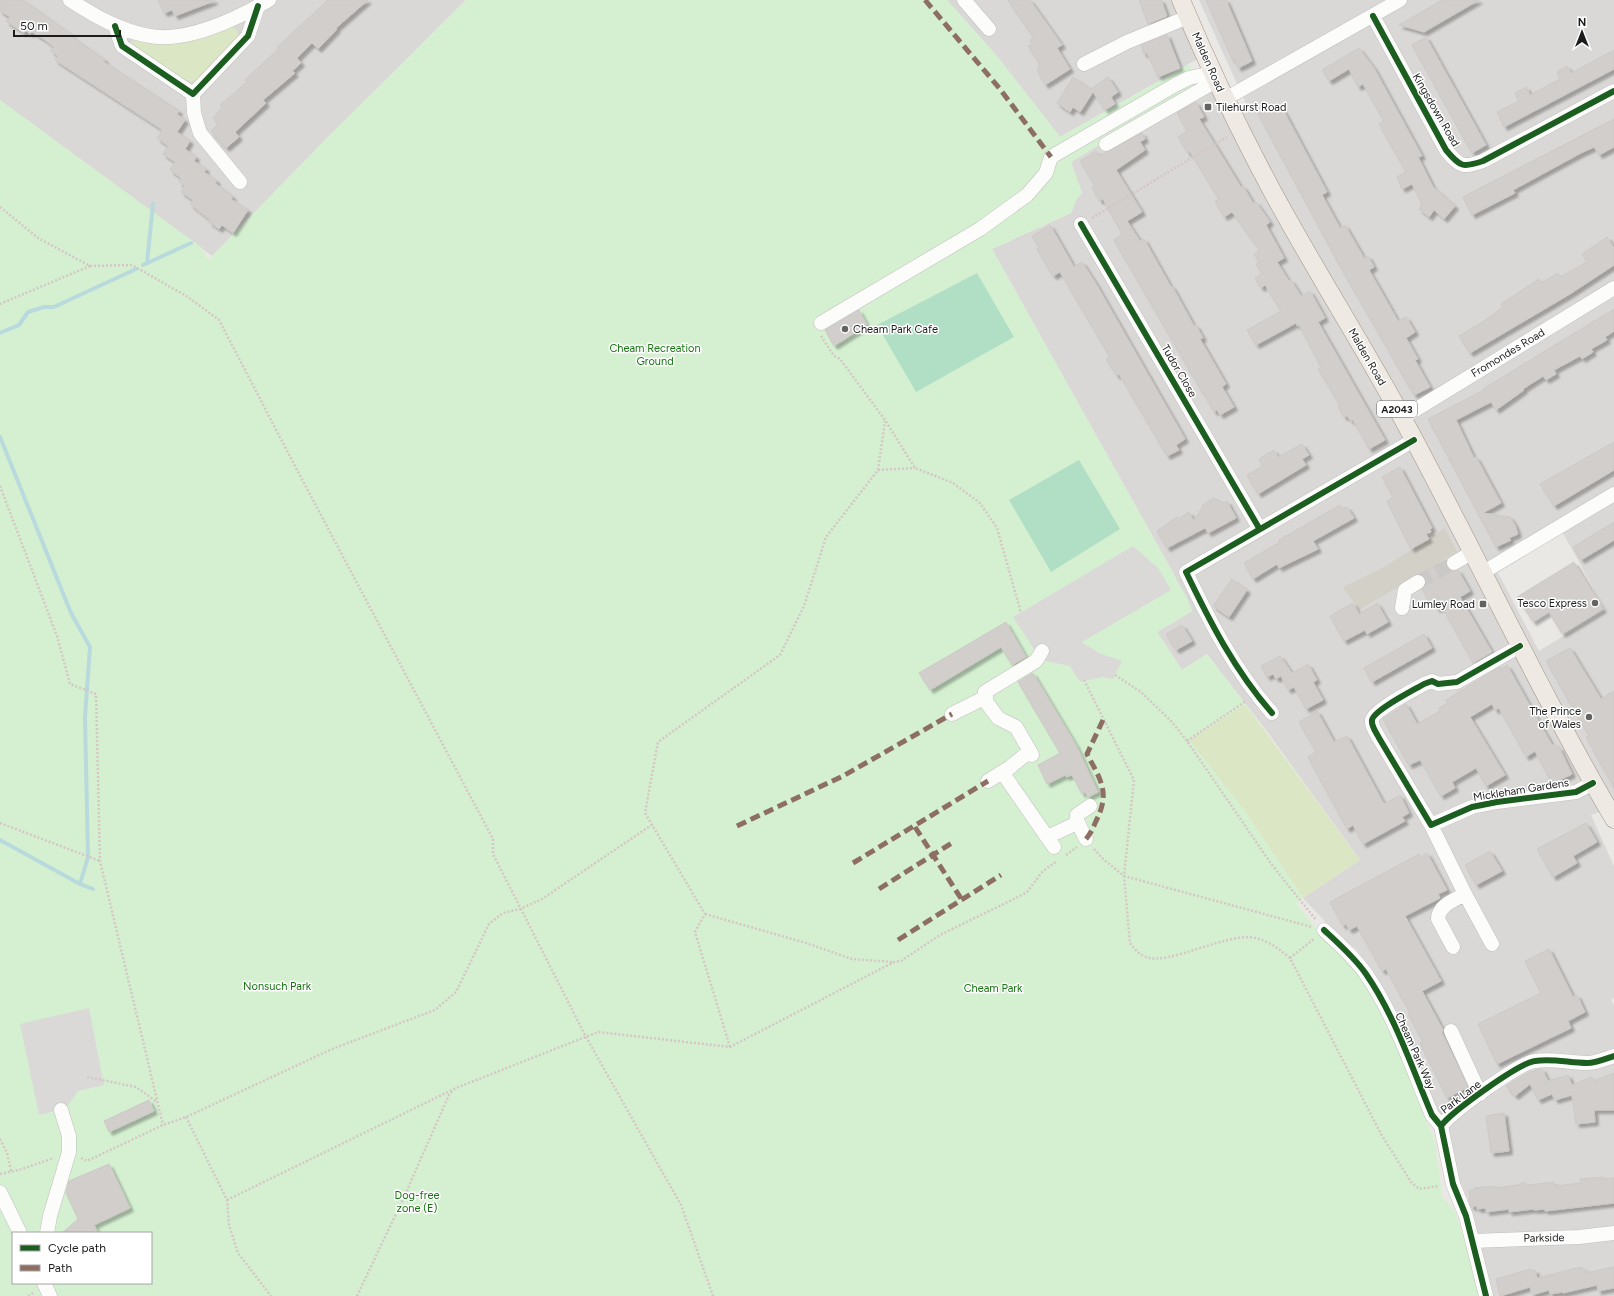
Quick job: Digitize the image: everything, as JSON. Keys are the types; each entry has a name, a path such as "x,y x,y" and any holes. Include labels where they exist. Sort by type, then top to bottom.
{"main road":[{"name":"Malden Road","path":"1181,0 1214,77 1272,191 1414,440 1520,646 1593,783 1614,819"}],"street":[{"path":"70,0 115,26 152,37 184,34 220,24 264,3"},
{"path":"964,0 989,29"},
{"path":"1225,99 1400,0"},
{"path":"240,182 200,132 194,114 192,94 248,36 264,3"},
{"name":"Kingsdown Road","path":"1373,16 1446,150 1456,163 1462,165 1469,166 1483,161 1614,91"},
{"path":"1084,64 1127,42 1188,17"},
{"path":"115,26 122,46 192,94"},
{"path":"1106,144 1214,77"},
{"path":"821,323 980,229 1027,195 1046,173 1051,157 1188,78 1214,77"},
{"name":"Tudor Close","path":"1081,224 1259,528"},
{"name":"Fromondes Road","path":"1402,418 1614,288"},
{"path":"1272,713 1255,694 1181,575 1259,528 1414,440"},
{"path":"1482,573 1614,494"},
{"path":"1454,563 1471,553"},
{"path":"1402,608 1405,590 1418,582"},
{"path":"1492,944 1464,894 1431,825 1372,725 1374,717 1424,684 1432,682 1438,684 1457,682 1520,646"},
{"path":"988,781 1031,753 1016,727 998,718 987,703 985,692 1036,661 1042,651"},
{"path":"952,714 986,697"},
{"path":"1002,772 1051,842 1077,821"},
{"name":"Mickleham Gardens","path":"1431,825 1472,807 1497,802 1576,792 1593,783"},
{"path":"1086,839 1077,821 1077,815 1090,806"},
{"path":"1453,947 1438,919 1438,914 1441,909 1464,894"},
{"name":"Cheam Park Way","path":"1324,930 1348,953 1366,974 1392,1020 1432,1115 1441,1126"},
{"path":"1451,1031 1480,1094"},
{"name":"Park Lane","path":"1486,1296 1466,1216 1454,1184 1441,1126 1480,1094 1521,1066 1533,1061 1544,1060 1589,1063 1614,1056"},
{"path":"47,1232 50,1216 69,1152 69,1136 61,1110"},
{"path":"0,1192 20,1232"},
{"name":"Parkside","path":"1473,1241 1578,1237 1614,1233"},
{"path":"44,1284 50,1296"}],"path":[{"path":"1081,224 1240,130"},
{"path":"0,207 38,238 90,266"},
{"path":"0,304 90,266 132,265 188,298 220,320 297,470 493,839 493,854 586,1036 680,1205 713,1296"},
{"path":"821,323 818,328 820,334 834,356 840,359 885,420 915,468"},
{"path":"885,420 878,470 826,537 804,606 780,655 658,742 645,813 653,824 704,914 806,942 852,959 894,962 901,961 940,935 1026,892 1043,871 1086,839 1103,859 1124,876 1324,930"},
{"path":"878,470 915,468 953,483 980,503 997,528 1021,613"},
{"path":"0,486 57,636 70,684 96,694 100,862 163,1125 186,1117 332,1049 435,1010 456,992 488,924 503,913 520,909 542,899 653,824"},
{"path":"1115,675 1141,692 1171,721 1187,741 1272,865 1324,930"},
{"path":"1084,680 1134,780 1124,876 1130,943 1136,950 1146,957 1159,958 1216,943 1254,938 1270,943 1290,958 1381,1134 1411,1182 1420,1189 1454,1184"},
{"path":"1187,741 1255,694"},
{"path":"0,823 100,862"},
{"path":"704,914 694,932 730,1047"},
{"path":"1290,958 1324,930"},
{"path":"227,1200 456,1088 586,1036 598,1032 730,1047 894,962"},
{"path":"87,1077 136,1087 157,1102"},
{"path":"357,1296 404,1197 448,1095 456,1088"},
{"path":"186,1117 227,1200 229,1225 238,1253 271,1296"},
{"path":"0,1139 7,1153 11,1171"}],"shaded area":[{"path":"0,0 466,0 326,139 212,256 0,101"},
{"path":"947,0 1177,0 1201,57 1060,137 997,56"},
{"path":"1199,0 1614,0 1614,806 1591,815 1614,866 1614,998 1611,1000 1614,1005 1614,1296 1491,1296 1473,1228 1379,985 1357,950 1333,930 1303,898 1360,860 1269,734 1207,654 1182,670 1157,632 1192,611 1171,569 992,249 1071,213 1077,198 1082,193 1071,162 1135,123 1199,88 1247,106","holes":["1560,528 1606,610 1539,651 1495,567"]},
{"path":"1445,528 1457,552 1359,610 1343,587 1386,566"},
{"path":"1133,546 1158,568 1171,590 1082,642 1099,653 1122,661 1113,679 1102,677 1080,682 1070,666 1041,660 1013,617"},
{"path":"89,1008 104,1085 78,1091 66,1108 39,1115 20,1024"}],"green space":[{"path":"466,0 947,0 997,56 1060,137 1189,64 1199,88 1135,123 1071,162 1082,193 1077,198 1071,213 992,249 1187,598 1192,611 1157,632 1182,670 1207,654 1245,704 1189,740 1246,813 1303,898 1296,903 1313,925 1353,965 1384,1012 1435,1142 1442,1196 1455,1212 1478,1284 1480,1296 0,1296 0,100 201,247 208,260 326,139"},
{"path":"232,27 236,29 239,37 197,80 193,82 184,80 137,49 131,43 133,40 160,43 183,41 206,36"},
{"path":"977,273 1014,337 916,392 877,325"},
{"path":"1079,460 1120,529 1051,572 1009,500"},
{"path":"1245,704 1360,860 1303,898 1246,813 1189,740"}],"building":[{"path":"0,0 23,0 105,60 104,62 179,111 177,114 185,120 177,132 190,141 185,149 196,157 194,161 206,169 204,172 217,181 215,183 233,197 231,199 248,210 233,233 222,225 219,229 209,222 210,220 190,204 193,200 181,192 185,186 179,182 181,178 170,170 175,162 163,154 168,146 157,138 162,131 161,129 55,60 58,56 51,51 54,47 45,40 32,32 30,34 26,31 24,33 6,21 10,17 0,11"},
{"path":"158,0 214,1 175,16 172,10 164,13"},
{"path":"328,0 368,0 336,28 337,29 318,49 312,43 297,58 301,63 292,71 295,73 263,100 266,103 235,132 239,137 226,148 211,131 218,124 213,118 222,107 220,105 247,82 245,80 279,48 277,47"},
{"path":"1008,0 1030,0 1062,45 1057,48 1070,69 1045,85 1037,70 1040,68 1038,65 1040,64 1028,46 1032,44 1030,40 1034,38"},
{"path":"1139,0 1161,0 1167,16 1148,24"},
{"path":"1206,0 1226,0 1252,61 1238,68 1234,59 1232,59"},
{"path":"1442,0 1479,0 1424,32 1399,25"},
{"path":"1167,35 1180,68 1158,77 1147,53 1144,54 1141,45"},
{"path":"1426,37 1486,145 1472,153 1412,45"},
{"path":"1359,48 1374,68 1422,156 1418,157 1433,187 1455,206 1444,219 1434,210 1429,217 1419,209 1422,205 1412,184 1402,189 1397,177 1406,172 1379,124 1384,121 1363,84 1358,87 1349,69 1329,81 1322,70"},
{"path":"1614,50 1614,69 1504,127 1497,112 1519,101 1515,93 1526,87 1530,95 1560,79 1557,72 1567,66 1571,73"},
{"path":"1073,77 1091,89 1108,77 1118,92 1111,97 1115,104 1105,110 1093,92 1080,112 1073,107 1070,112 1057,103"},
{"path":"1196,102 1204,117 1199,119 1241,187 1243,186 1253,203 1256,202 1270,222 1266,225 1284,258 1277,262 1301,296 1310,291 1325,318 1318,322 1385,440 1369,449 1353,420 1351,421 1347,416 1344,417 1338,406 1340,405 1318,369 1321,367 1299,325 1297,326 1296,323 1256,345 1247,330 1281,311 1265,285 1261,288 1255,278 1262,274 1256,264 1259,262 1254,254 1260,250 1232,212 1224,217 1215,201 1219,199 1190,152 1188,153 1178,137 1187,131 1177,113"},
{"path":"1274,106 1275,109 1281,106 1287,117 1327,192 1322,195 1340,228 1345,225 1364,258 1368,256 1374,267 1369,270 1398,321 1406,317 1415,332 1406,338 1418,359 1415,360 1430,387 1414,395 1341,268 1258,114"},
{"path":"1614,119 1614,147 1599,155 1594,147 1581,153 1513,190 1515,193 1472,215 1463,197"},
{"path":"1142,133 1145,139 1140,142 1145,150 1116,170 1142,212 1127,221 1140,241 1144,239 1194,326 1196,325 1203,338 1200,339 1226,384 1222,387 1234,407 1220,415 1217,410 1214,412 1114,240 1122,234 1103,199 1100,201 1092,188 1095,186 1080,161 1096,151 1099,156"},
{"path":"1050,225 1074,267 1082,262 1095,282 1185,439 1176,445 1179,450 1167,456 1119,374 1117,376 1106,359 1110,357 1060,272 1053,276 1037,249 1039,248 1032,236"},
{"path":"1607,237 1614,248 1614,265 1570,294 1470,353 1459,336 1487,319 1503,307 1501,304 1539,279 1541,283 1558,273 1560,277 1587,262 1582,254"},
{"path":"1614,309 1614,331 1605,337 1607,340 1591,349 1593,352 1582,359 1580,356 1554,370 1556,374 1546,380 1543,376 1496,410 1491,402 1456,420 1474,458 1476,457 1501,503 1483,513 1510,517 1518,534 1509,538 1511,540 1496,547 1428,419 1484,390 1483,389"},
{"path":"859,310 867,325 834,346 825,330"},
{"path":"1614,442 1614,470 1554,506 1540,484"},
{"path":"1302,444 1309,455 1302,459 1306,465 1258,494 1247,475 1262,466 1259,459 1274,450 1278,457"},
{"path":"1400,467 1432,528 1430,529 1431,532 1426,534 1429,539 1411,549 1387,501 1393,497 1382,477"},
{"path":"1213,498 1224,503 1227,501 1236,518 1208,533 1205,528 1167,548 1157,531 1177,517 1178,519 1189,512 1194,521 1204,504"},
{"path":"1340,505 1342,509 1347,507 1354,518 1313,541 1318,549 1279,568 1277,564 1253,579 1244,563 1280,542 1279,540"},
{"path":"1614,522 1614,540 1581,560 1573,547"},
{"path":"1446,560 1447,568 1454,571 1458,570 1470,591 1460,597 1492,652 1473,663 1442,607 1437,609 1434,603 1431,605 1422,589 1426,581 1425,577 1420,574"},
{"path":"1574,562 1603,609 1562,634 1549,612 1533,622 1517,597"},
{"path":"1232,579 1247,590 1229,617 1213,606"},
{"path":"1353,603 1359,614 1377,603 1388,622 1367,634 1365,630 1344,641 1330,616"},
{"path":"1006,622 1026,657 1012,665 1001,647 930,690 919,673"},
{"path":"1182,625 1192,641 1176,650 1166,634"},
{"path":"1424,634 1432,648 1372,682 1364,668"},
{"path":"1570,648 1601,699 1614,691 1614,788 1586,737 1589,736 1546,661"},
{"path":"1280,656 1292,673 1308,664 1317,680 1313,682 1323,700 1306,709 1294,687 1288,690 1281,676 1276,679 1273,674 1267,677 1261,666"},
{"path":"1507,665 1552,745 1555,744 1557,748 1559,747 1572,774 1552,784 1535,751 1526,757 1499,708 1495,710 1492,704 1470,717 1505,775 1486,786 1476,768 1452,782 1455,788 1441,796 1420,760 1409,765 1383,719 1406,704 1417,724 1440,711 1439,708 1448,703 1446,700 1500,667 1501,669"},
{"path":"1033,673 1076,745 1098,792 1088,797 1085,792 1082,794 1072,775 1066,777 1065,775 1047,784 1038,765 1060,753 1018,682"},
{"path":"1317,711 1334,742 1347,736 1384,804 1400,795 1409,813 1402,817 1405,821 1363,844 1353,825 1347,829 1308,757 1316,752 1299,722"},
{"path":"1586,823 1597,842 1573,856 1577,863 1553,877 1537,849"},
{"path":"1490,851 1502,871 1476,885 1465,865"},
{"path":"1427,853 1447,890 1438,894 1440,898 1405,916 1441,981 1422,991 1443,1030 1442,1033 1468,1087 1447,1098 1420,1043 1423,1042 1408,1014 1410,1013 1386,969 1382,971 1357,926 1349,930 1346,924 1343,926 1330,902 1419,854 1421,857"},
{"path":"1549,949 1573,997 1577,995 1585,1012 1568,1021 1571,1028 1497,1064 1478,1024 1541,993 1525,961"},
{"path":"1542,1069 1548,1081 1568,1075 1572,1085 1592,1077 1594,1081 1614,1073 1614,1110 1594,1110 1595,1122 1576,1124 1572,1095 1555,1100 1552,1094 1538,1100 1530,1084 1515,1096 1506,1086 1530,1072"},
{"path":"149,1100 154,1111 109,1132 104,1121"},
{"path":"1504,1113 1509,1151 1491,1153 1486,1116"},
{"path":"109,1164 130,1208 94,1225 98,1232 63,1232 78,1219 66,1193 69,1181"},
{"path":"1604,1177 1604,1179 1614,1178 1614,1203 1545,1211 1545,1209 1533,1209 1509,1212 1509,1209 1486,1212 1486,1208 1477,1209 1477,1206 1471,1207 1470,1204 1469,1190 1474,1190 1474,1188 1494,1186 1494,1188 1518,1185 1524,1182 1528,1185 1554,1182 1554,1186 1581,1183 1580,1179"},
{"path":"1581,1267 1581,1269 1585,1269 1586,1273 1614,1267 1614,1288 1598,1291 1597,1285 1563,1293 1550,1294 1549,1290 1532,1295 1530,1287 1500,1296 1496,1279 1531,1269 1531,1271 1535,1270 1537,1278"}],"waterway":[{"path":"147,263 153,204"},
{"path":"143,265 191,243"},
{"path":"0,333 19,325 28,312 44,307 54,307 136,269"},
{"path":"0,437 71,613 90,647 85,717 88,857 80,884"},
{"path":"0,840 80,884 93,889"}],"tunnel":[{"path":"1418,582 1454,563"}],"marked path":[{"path":"925,0 1000,89 1051,157"},
{"path":"737,826 843,776 952,714"},
{"path":"1086,839 1091,833 1103,802 1100,779 1087,754 1103,720"},
{"path":"853,863 988,781"},
{"path":"915,827 962,900"},
{"path":"879,889 955,841"},
{"path":"898,940 1001,875"}],"cycle path":[{"path":"115,26 122,46 193,94 248,36 258,6"},
{"path":"1373,16 1446,150 1455,160 1462,164 1471,165 1483,161 1614,91"},
{"path":"1081,224 1259,528"},
{"path":"1272,713 1246,680 1224,646 1186,572 1414,440"},
{"path":"1520,646 1457,682 1438,684 1432,681 1404,695 1374,716 1372,720 1374,729 1431,825 1472,807 1497,802 1576,792 1593,783"},
{"path":"1324,930 1357,962 1376,990 1386,1007 1432,1115 1441,1126"},
{"path":"1486,1296 1466,1216 1453,1184 1441,1126 1447,1119 1486,1089 1527,1064 1541,1060 1590,1063 1614,1056"}],"place":[{"name":"Tilehurst Road","path":"1208,107"},
{"name":"Cheam Park Cafe","path":"845,329"},
{"name":"Tesco Express","path":"1595,603"},
{"name":"Lumley Road","path":"1483,604"},
{"name":"The Prince of Wales","path":"1589,717"}],"park label":[{"name":"Cheam Recreation Ground","path":"655,354"},
{"name":"Nonsuch Park","path":"277,986"},
{"name":"Cheam Park","path":"993,988"},
{"name":"Dog-free zone (E)","path":"417,1201"}]}
